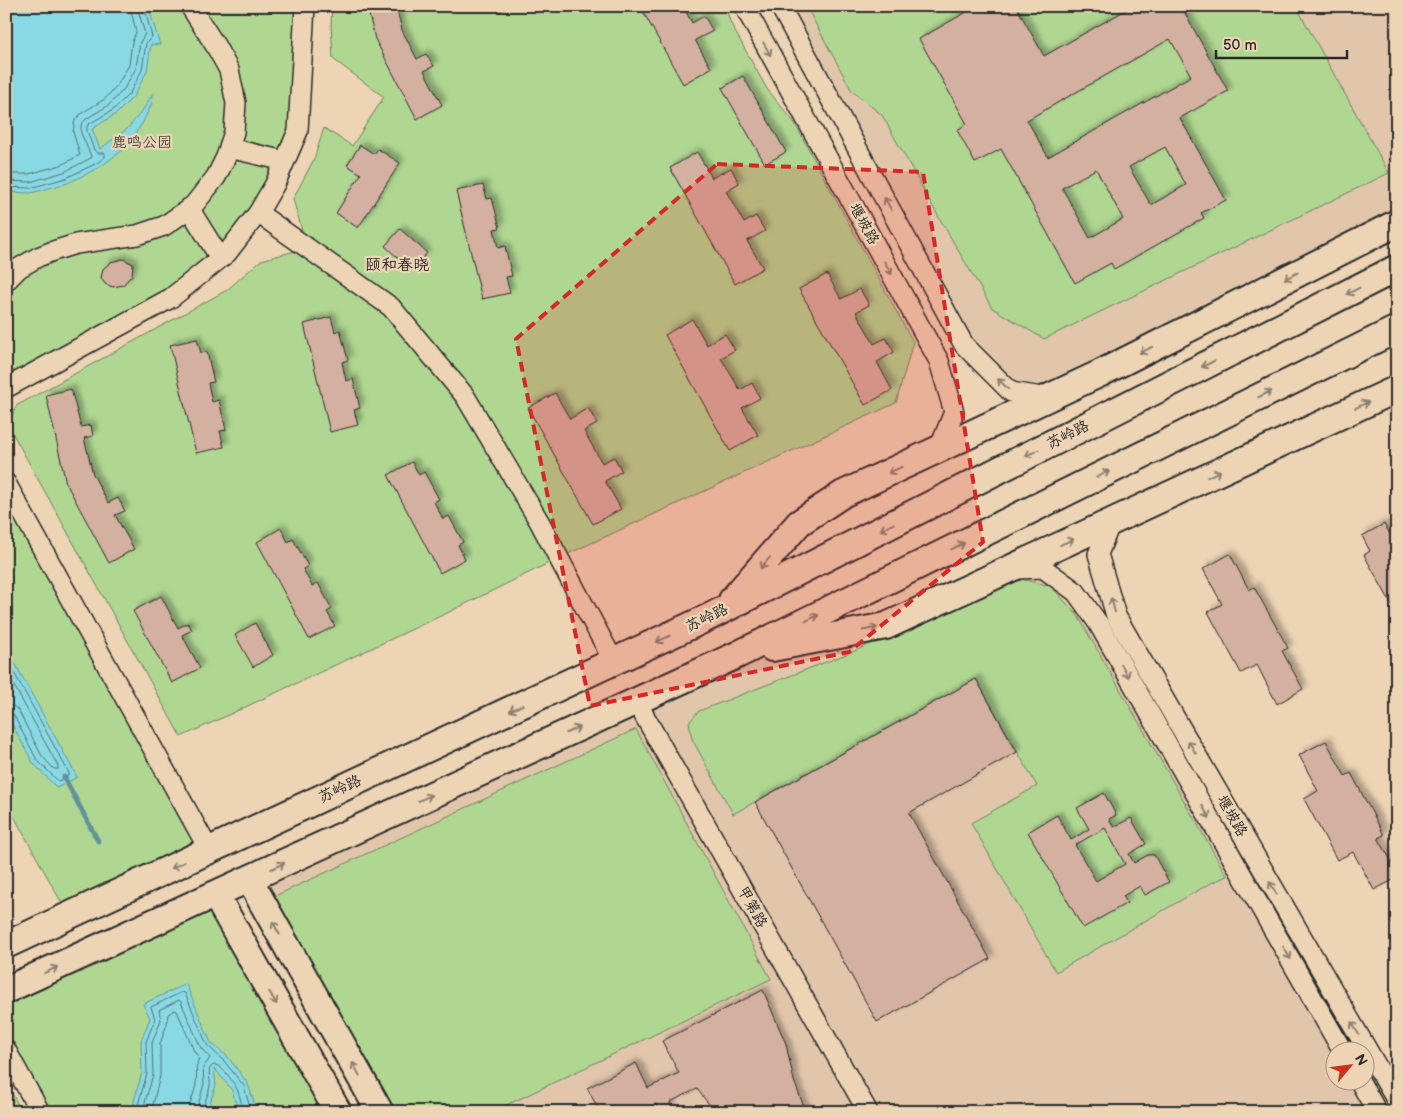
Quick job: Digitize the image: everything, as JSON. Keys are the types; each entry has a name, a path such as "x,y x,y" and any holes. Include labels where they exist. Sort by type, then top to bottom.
{"main road":[{"path":"707,618 729,604 799,523 843,494 1101,373 1397,223"},
{"name":"苏岭路","path":"6,945 707,618 1397,268"},
{"path":"6,990 737,655 1397,329"},
{"path":"737,655 886,626 1397,389"},
{"path":"249,879 380,1112"},
{"path":"215,894 338,1112"}],"street":[{"path":"6,281 19,268 53,251 76,244 137,235 164,226 189,208 216,177 226,157 234,132 236,103 228,70 190,6"},
{"path":"6,388 171,298 227,253 258,213 275,184 298,131 304,6"},
{"name":"堰坡路","path":"744,6 939,360 954,412 939,449"},
{"name":"堰坡路","path":"780,6 964,345 1011,392 1048,398"},
{"path":"229,148 285,162"},
{"path":"189,208 220,258"},
{"path":"258,213 391,307 465,396 539,521 614,662"},
{"path":"6,482 209,850"},
{"name":"堰坡路","path":"1111,522 1098,554 1116,616 1397,1101"},
{"name":"堰坡路","path":"1006,570 1043,568 1076,592 1082,600 1098,623 1336,1040"},
{"name":"甲第路","path":"636,701 868,1112"},
{"path":"6,1050 40,1112"},
{"path":"1365,1090 1377,1112"}],"highlighted area":[{"path":"717,164 923,172 983,542 849,652 590,706 516,339"}],"shaded area":[{"path":"780,6 1397,6 1397,223 1048,398 1011,392 964,345"},
{"path":"1043,568 1076,592 1330,1040 1326,1040 1326,1090 1364,1090 1377,1112 380,1112 249,879 737,655"}],"green space":[{"name":"鹿鸣公园","path":"6,6 305,6 298,131 227,253 6,388"},
{"path":"332,6 725,6 731,24 767,89 794,122 913,342 896,403 559,558 447,613 181,737 8,425 16,406 227,290 261,260 307,248 293,199 314,159 324,128 352,146 384,97 333,59"},
{"path":"806,6 1296,6 1389,173 1044,339 992,308 882,115 852,91"},
{"path":"6,483 209,850 69,916 6,802"},
{"path":"1020,579 1051,586 1078,616 1227,876 1211,883 1056,972 971,823 1037,786 976,679 733,814 692,739 689,722 699,711 857,650 999,585"},
{"path":"636,729 771,979 492,1112 396,1112 275,896"},
{"path":"215,894 338,1112 40,1112 6,1050 6,990"},
{"path":"6,1082 22,1112 6,1112"}],"water":[{"path":"6,6 148,6 160,45 151,44 147,71 134,96 116,114 92,129 100,149 128,128 154,92 152,103 142,124 124,149 100,167 68,183 31,193 6,192"},
{"path":"6,647 77,777 57,788 33,763 6,713"},
{"path":"186,984 211,1043 228,1057 248,1084 257,1112 238,1112 232,1090 214,1068 216,1085 207,1112 133,1112 142,1073 141,1041 150,1018 143,1004"}],"building":[{"path":"367,6 396,6 402,30 417,59 426,54 434,66 424,71 442,105 417,119 375,39"},
{"path":"496,6 510,6 499,12"},
{"path":"640,6 683,6 692,23 704,16 713,31 695,40 711,68 683,84"},
{"path":"977,6 1016,6 1044,56 1133,6 1181,6 1228,91 1180,118 1226,200 1201,213 1204,218 1114,269 1111,263 1075,283 1001,149 975,163 957,130 967,124 919,39","holes":["1170,39 1191,76 1048,157 1027,120","1165,147 1186,185 1151,205 1129,167","1096,169 1123,219 1090,238 1062,188"]},
{"path":"743,76 786,152 765,164 722,88"},
{"path":"360,145 374,154 378,149 400,163 358,228 336,213 361,174 347,165"},
{"path":"697,152 712,178 731,168 739,183 726,191 744,223 756,216 765,231 747,241 763,268 735,284 670,168"},
{"path":"483,185 487,199 492,198 500,228 494,229 498,248 505,246 512,276 506,277 510,293 482,299 456,191"},
{"path":"400,229 427,253 411,270 385,246"},
{"path":"123,259 133,264 132,275 123,285 113,287 105,284 101,278 103,269 111,262"},
{"path":"827,274 841,299 860,289 869,305 856,312 874,344 886,338 894,352 877,362 892,390 865,405 799,289"},
{"path":"331,317 335,332 340,330 348,360 342,362 346,381 353,379 360,408 354,410 358,425 330,432 304,324"},
{"path":"692,319 707,345 725,334 735,350 721,358 740,390 752,383 760,398 742,408 758,435 730,451 665,335"},
{"path":"197,339 201,353 207,352 214,382 208,383 212,402 219,400 226,430 220,431 224,447 196,453 170,345"},
{"path":"71,389 81,427 91,425 93,436 84,438 93,474 108,503 118,498 125,511 115,515 134,549 109,563 66,483 46,395"},
{"path":"555,393 570,419 588,408 597,424 584,431 602,463 614,457 622,471 605,481 621,509 593,524 528,408"},
{"path":"412,462 419,475 424,472 439,499 434,502 443,519 449,516 463,542 458,545 465,559 440,573 388,475"},
{"path":"1384,524 1397,546 1397,614 1364,555 1370,551 1362,536"},
{"path":"281,528 288,542 293,539 308,566 303,569 312,586 318,583 332,609 327,612 335,626 309,639 257,542"},
{"path":"1230,554 1249,590 1254,587 1288,648 1282,651 1303,689 1277,704 1257,665 1241,673 1208,612 1222,604 1203,569"},
{"path":"161,596 178,628 188,623 192,630 182,635 200,668 172,683 133,611"},
{"path":"255,623 273,655 253,667 235,635"},
{"path":"976,679 1017,752 909,813 990,959 877,1022 755,802"},
{"path":"1326,741 1345,776 1351,773 1384,835 1378,838 1397,871 1397,878 1374,890 1353,852 1337,860 1304,799 1318,791 1299,755"},
{"path":"1104,793 1116,815 1109,819 1114,827 1131,818 1146,844 1129,854 1134,863 1148,855 1154,855 1169,882 1145,895 1140,886 1123,896 1127,903 1083,928 1028,832 1057,815 1071,840 1089,829 1077,808","holes":["1105,828 1125,864 1096,881 1075,845"]},
{"path":"1397,917 1397,932 1390,921"},
{"path":"763,990 786,1044 794,1081 806,1112 715,1112 697,1089 670,1102 672,1112 657,1112 656,1104 641,1112 596,1112 599,1110 587,1088 636,1063 648,1088 679,1073 662,1041"}],"waterway":[{"path":"64,777 98,841"}],"district":[{"name":"颐和春晓","path":"397,265"}]}
